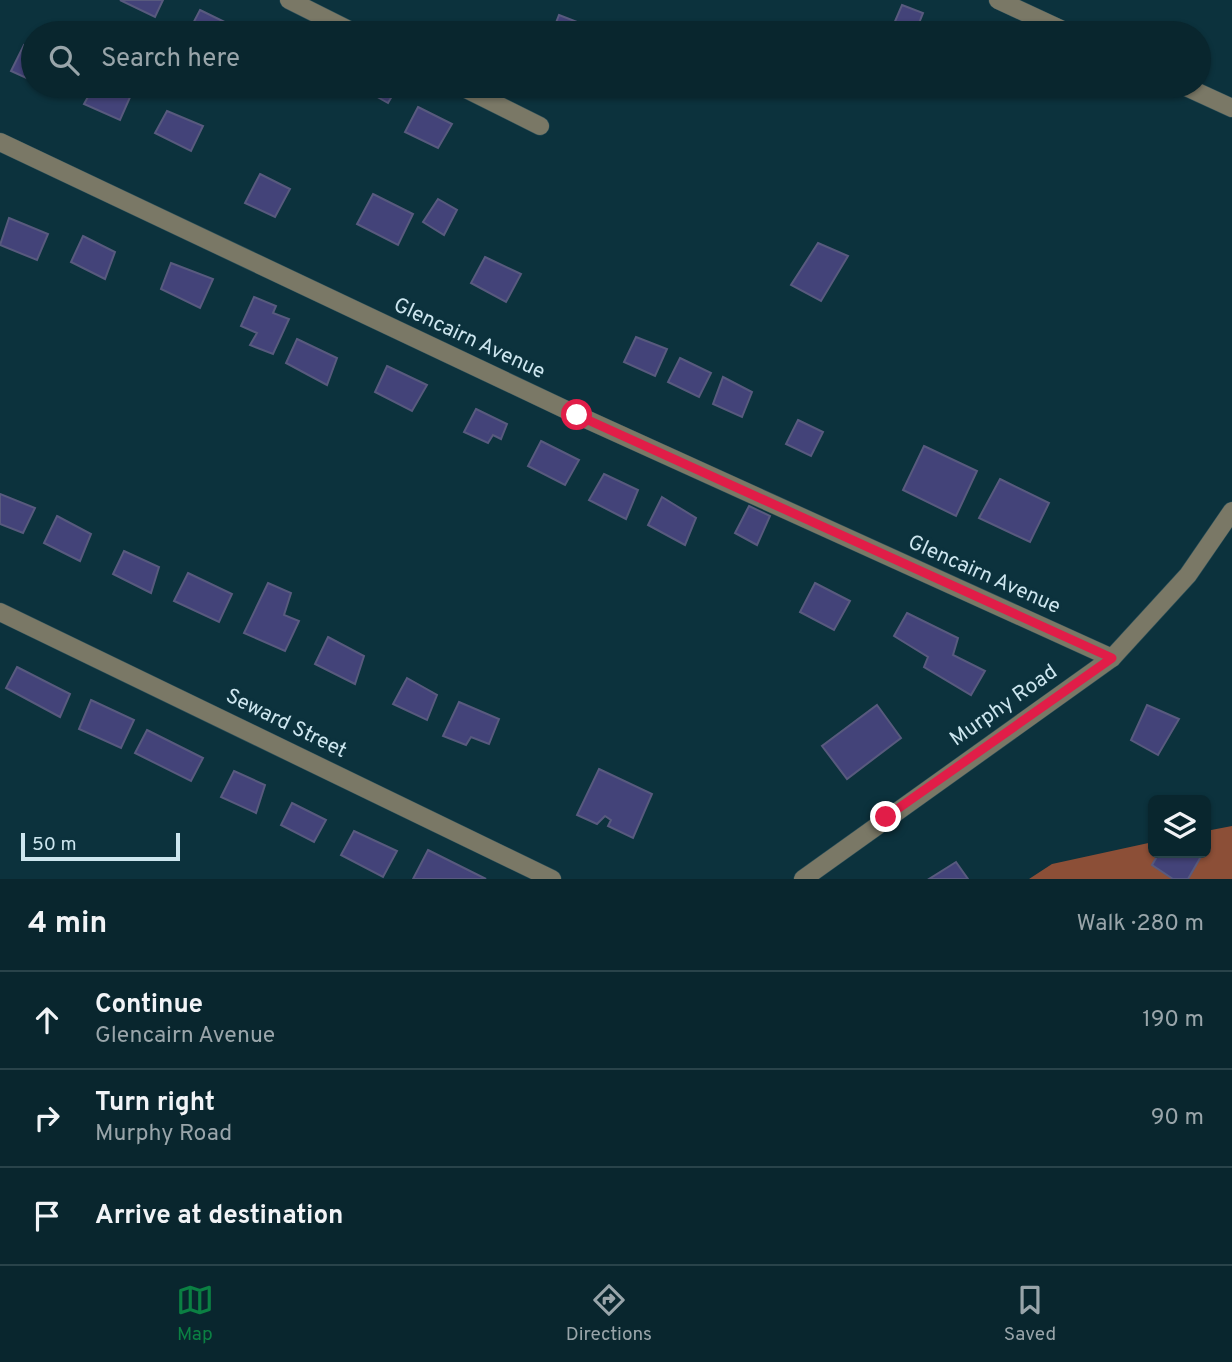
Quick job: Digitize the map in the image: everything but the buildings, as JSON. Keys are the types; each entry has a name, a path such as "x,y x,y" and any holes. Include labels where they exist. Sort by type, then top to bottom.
{"street":[{"path":"289,0 331,21"},
{"path":"998,0 1043,21"},
{"path":"484,98 540,126"},
{"path":"1211,98 1232,107"},
{"name":"Glencairn Avenue","path":"0,142 564,410 1112,658"},
{"name":"Murphy Road","path":"803,879 1112,658 1188,575 1232,510"},
{"name":"Seward Street","path":"0,612 552,879"}],"shaded area":[{"path":"1232,826 1232,879 1029,879 1052,864 1148,843 1148,858 1211,858 1211,830"}],"route":[{"path":"577,415 1112,658 886,817"}]}
